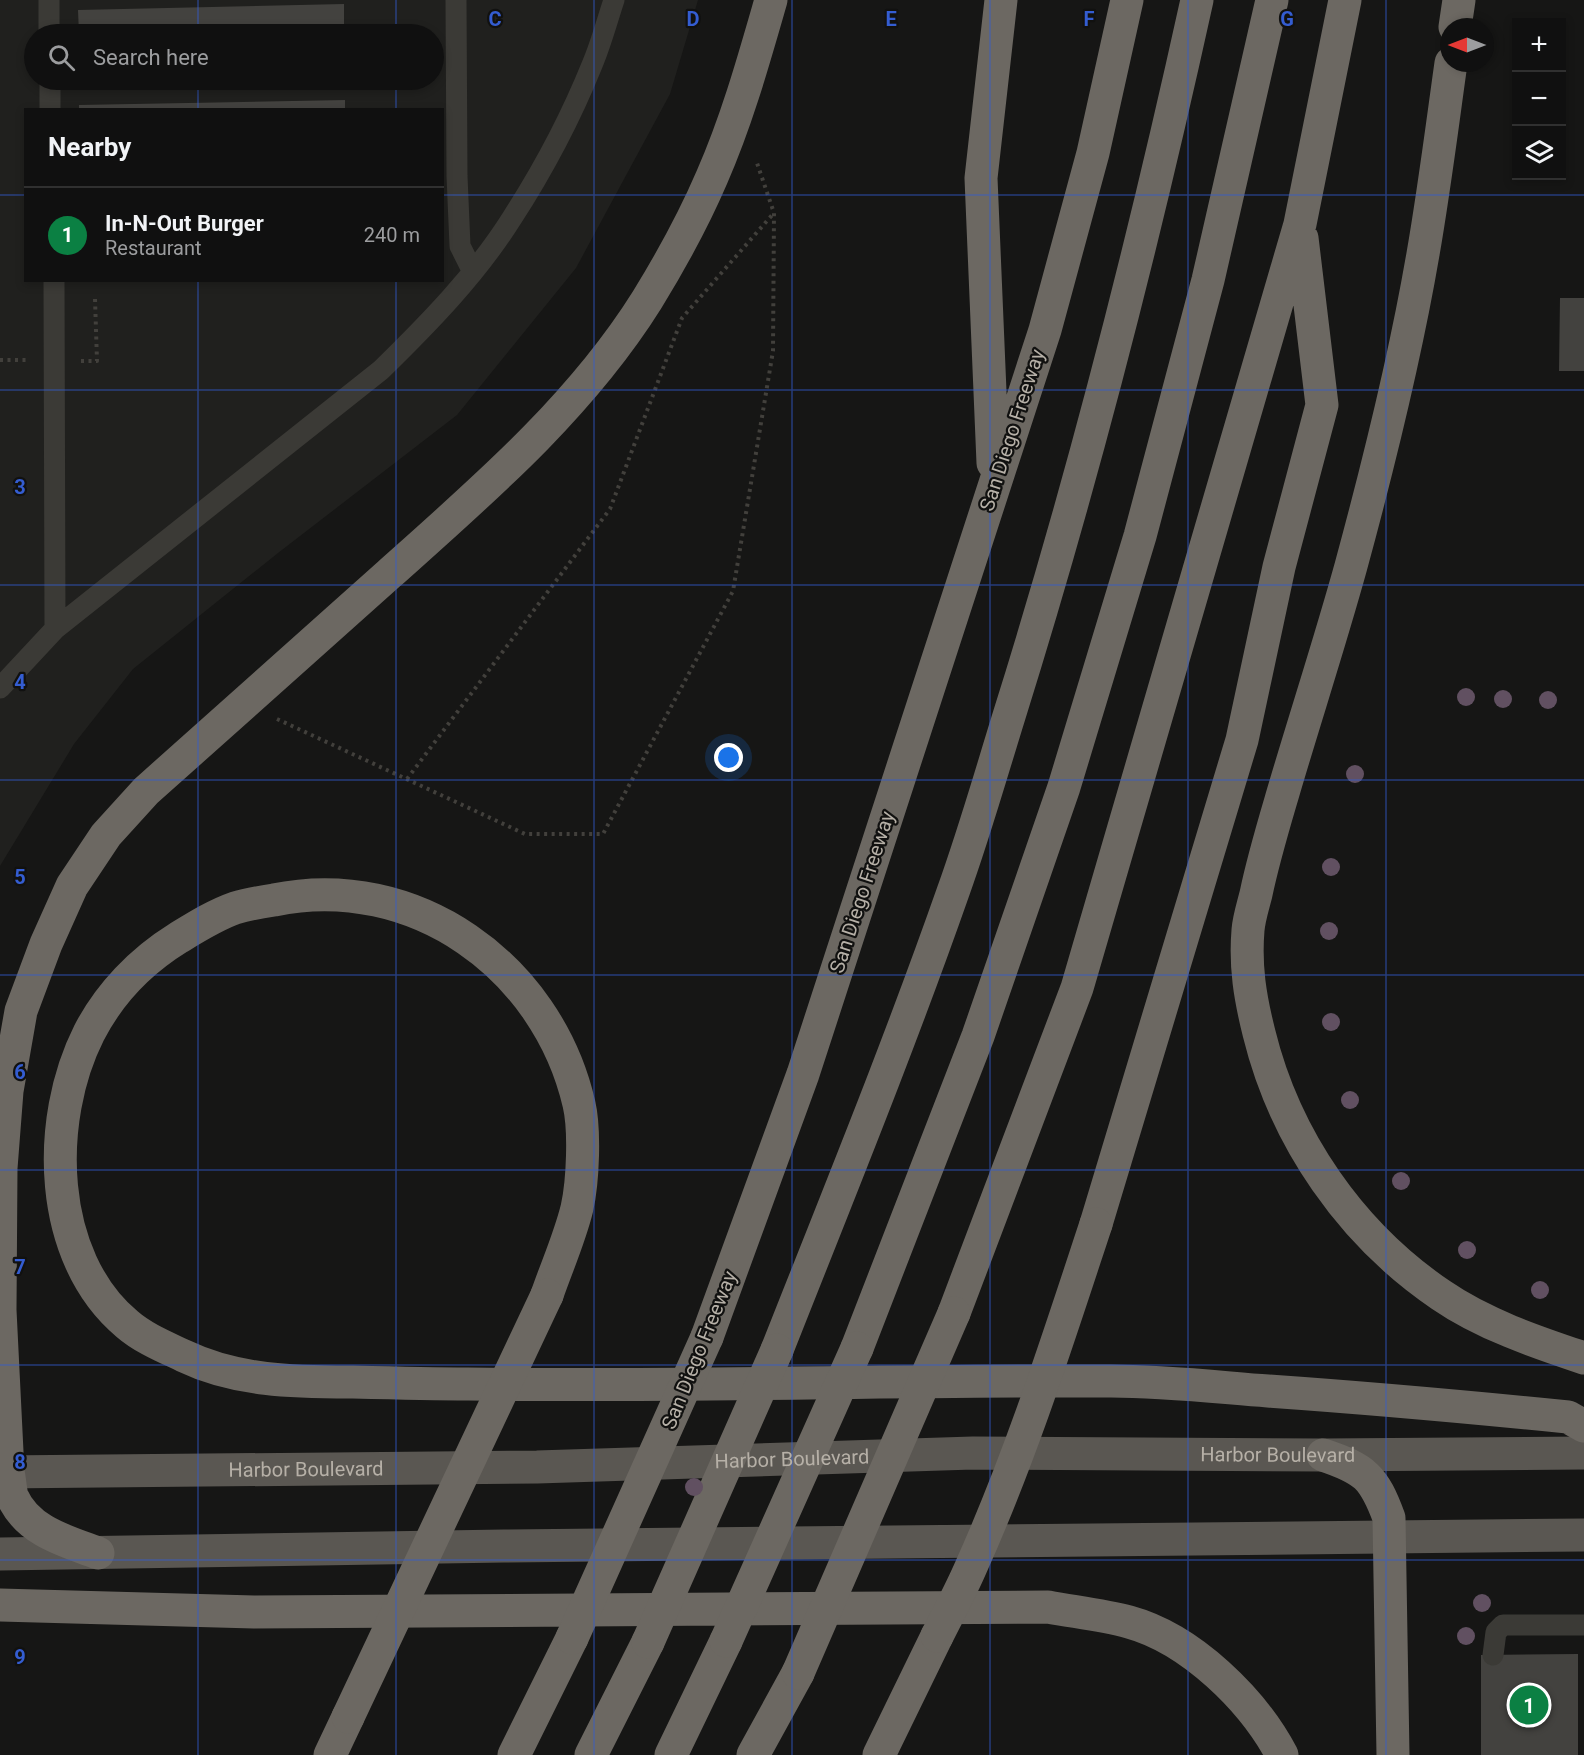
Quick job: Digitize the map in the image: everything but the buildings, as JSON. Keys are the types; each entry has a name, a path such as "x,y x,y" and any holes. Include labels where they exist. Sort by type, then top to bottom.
{"highway":[{"path":"98,1553 41,1530 23,1514 12,1495 4,1472 0,1310 1,1168 7,1091 21,1011 46,944 72,886 106,835 146,791 492,482 551,422 601,364 646,301 691,221 713,175 738,108 771,0"},
{"path":"994,486 981,178 1001,0"},
{"name":"San Diego Freeway","path":"514,1755 572,1638 707,1337 803,1074 1045,330 1093,153 1127,0"},
{"path":"591,1755 648,1642 777,1350 861,1140 954,889 1031,645 1107,377 1171,121 1197,0"},
{"path":"671,1755 726,1641 857,1348 978,1036 1064,786 1140,536 1208,280 1272,0"},
{"path":"753,1755 798,1673 954,1313 1077,988 1300,224 1345,0"},
{"path":"1456,18 1459,0"},
{"path":"1450,72 1424,253 1401,365 1350,568 1264,856 1248,926 1246,970 1264,1054 1280,1100 1300,1140 1322,1176 1354,1217 1380,1246 1443,1297 1484,1319 1584,1358"},
{"path":"879,1755 972,1566 1040,1391 1096,1224 1242,740 1279,567 1322,405 1300,224"},
{"path":"330,1755 348,1717 547,1295 577,1207 582,1161 580,1109 565,1060 540,1013 516,981 496,961 465,937 437,921 397,905 341,894 294,896 237,907 200,925 155,952 122,984 90,1029 74,1069 63,1109 59,1149 62,1191 70,1233 85,1270 107,1305 130,1328 192,1360 233,1374 300,1382 580,1386 1141,1381 1434,1403 1568,1417 1584,1426"},
{"path":"1323,1455 1360,1470 1380,1495 1389,1518 1393,1755"},
{"path":"0,1605 254,1612 1048,1607 1131,1623 1164,1636 1194,1656 1252,1709 1282,1755"}],"main road":[{"name":"Harbor Boulevard","path":"4,1472 537,1467 973,1452 1323,1455 1584,1453"},
{"path":"0,1554 492,1546 1584,1535"}],"lane":[{"path":"49,0 49,24"},
{"path":"456,0 460,246 473,272"},
{"path":"0,688 55,629 381,370 429,323 473,272 512,219 562,132 593,64 615,0"},
{"path":"50,90 50,108"},
{"path":"54,282 55,629"},
{"path":"1493,1655 1496,1632 1503,1625 1584,1625"}],"path":[{"path":"244,704 525,834 603,834 733,591 773,351 774,213 738,108"},
{"path":"406,779 610,509 682,318 774,213"}],"shaded area":[{"path":"0,0 698,0 670,94 576,268 457,415 278,553 133,669 74,744 0,866"}],"place":[{"name":"In-N-Out Burger","path":"1529,1705"}]}
